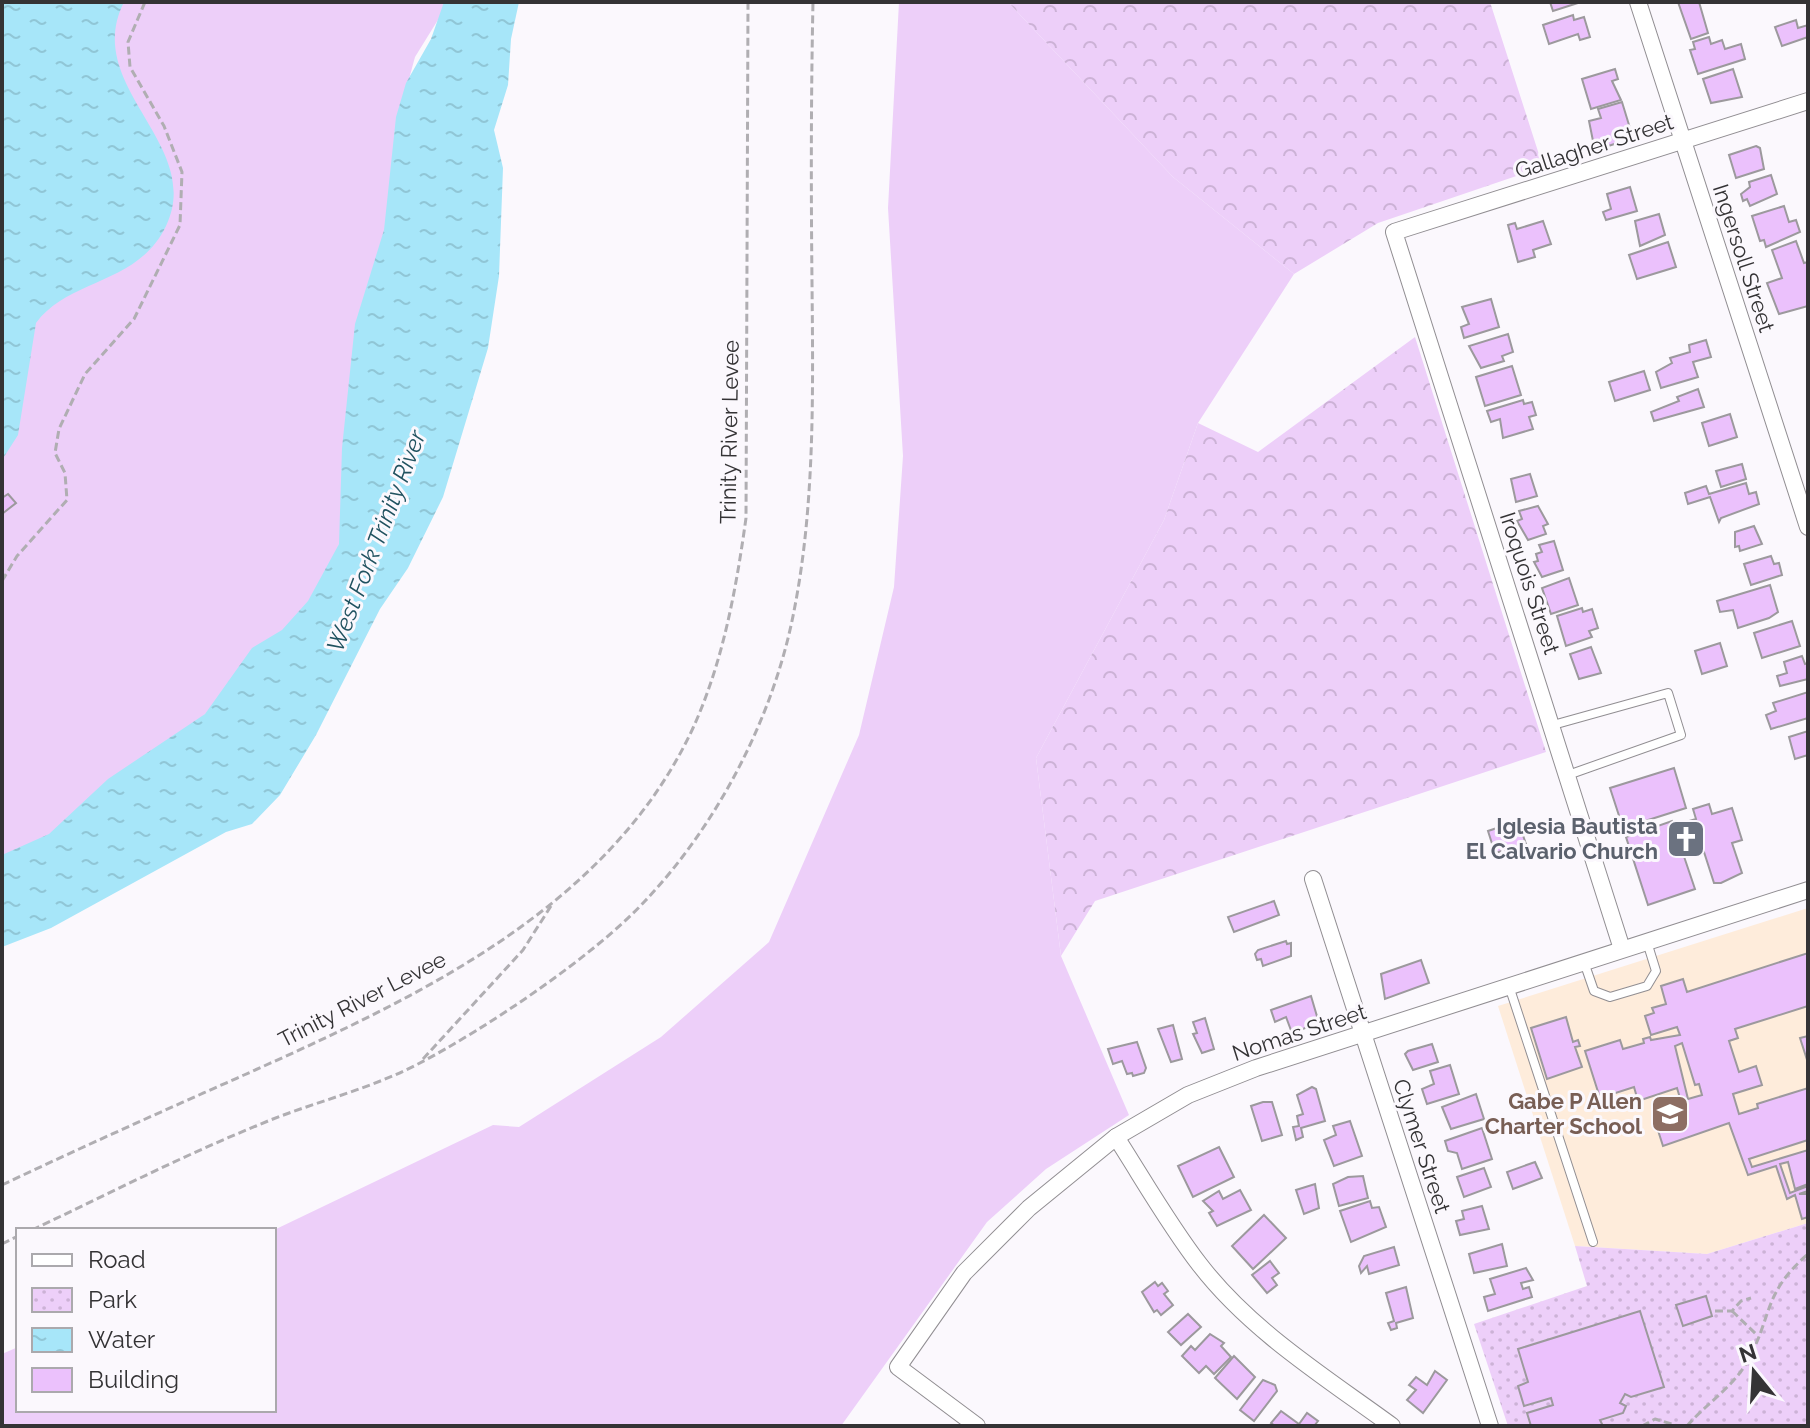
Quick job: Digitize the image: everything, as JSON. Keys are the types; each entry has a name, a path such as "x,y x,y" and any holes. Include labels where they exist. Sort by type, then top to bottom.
{"street":[{"name":"Ingersoll Street","path":"1638,2 1808,527"},
{"name":"Gallagher Street","path":"1394,232 1808,101"},
{"name":"Iroquois Street","path":"1394,232 1622,949"},
{"name":"Clymer Street","path":"1313,879 1490,1426"},
{"name":"Nomas Street","path":"977,1426 898,1367 964,1273 1029,1208 1116,1137 1188,1095 1256,1068 1808,890"},
{"path":"1116,1137 1201,1265 1239,1307 1274,1339 1392,1426"}],"lane":[{"path":"1553,725 1668,693 1681,735 1568,775"},
{"path":"1584,961 1594,991 1610,997 1647,986 1656,971 1647,941"},
{"path":"1509,986 1593,1242"}],"path":[{"path":"2,581 17,556 67,500 65,473 55,453 59,429 85,374 134,319 180,225 182,172 164,126 130,67 128,42 145,2"},
{"name":"Trinity River Levee","path":"2,1185 354,1026 424,991 553,903 604,855 661,783 692,729 717,666 736,591 747,504 748,2"},
{"path":"36,1228 252,1127 376,1084 419,1063 572,963 643,904 696,840 737,769 773,689 794,612 810,445 813,2"},
{"path":"419,1063 523,950 553,903"},
{"path":"1687,1426 1737,1377 1751,1354 1779,1284 1808,1254"},
{"path":"1732,1311 1741,1301 1751,1298"},
{"path":"1715,1311 1732,1311 1757,1335"},
{"path":"1642,1426 1655,1419 1678,1426"}],"shaded area":[{"name":"Gabe P Allen Charter School","path":"1808,908 1808,1223 1707,1254 1575,1246 1498,1006"}],"green space":[{"path":"2,2 449,2 415,57 394,134 398,237 376,421 328,581 259,672 2,874"},
{"path":"899,2 1008,2 1173,177 1294,274 1198,423 1164,520 1036,758 1061,956 1129,1115 1046,1169 987,1222 841,1426 2,1426 2,1354 16,1348 16,1412 276,1412 276,1229 493,1125 519,1127 661,1037 769,942 859,735 894,587 903,456 888,208"},
{"path":"1008,2 1490,2 1543,167 1378,223 1294,274 1173,177"},
{"path":"1415,337 1546,752 1095,901 1061,956 1036,758 1164,520 1198,423 1258,452"},
{"path":"1808,1223 1808,1426 1508,1426 1474,1324 1587,1286 1575,1246 1707,1254"}],"water":[{"path":"2,2 124,2 115,33 118,61 170,168 174,196 166,226 154,245 139,260 66,297 36,323 18,435 2,460"},
{"name":"West Fork Trinity River","path":"444,2 519,2 511,39 508,85 494,130 503,168 499,276 488,348 443,497 408,568 380,609 316,735 280,795 252,824 226,832 51,928 2,947 2,855 49,834 108,779 205,714 252,648 282,630 308,601 339,544 342,448 355,324 384,230 396,117 406,83 431,39"}],"building":[{"path":"1550,2 1581,2 1553,11"},
{"path":"1678,2 1699,2 1708,33 1691,39"},
{"path":"1573,15 1574,20 1584,17 1590,37 1580,40 1578,34 1549,44 1543,25"},
{"path":"1796,20 1798,28 1808,25 1808,37 1782,46 1775,27"},
{"path":"1709,37 1711,44 1722,40 1725,49 1741,44 1745,59 1698,74 1690,50 1695,49 1693,42"},
{"path":"1615,69 1618,79 1612,81 1621,100 1591,109 1582,79"},
{"path":"1733,69 1742,97 1711,103 1703,79"},
{"path":"1622,102 1633,138 1599,149 1596,140 1593,141 1589,121 1601,118 1598,109"},
{"path":"1756,146 1760,148 1764,169 1736,178 1729,155"},
{"path":"1771,175 1777,194 1750,206 1747,199 1743,201 1741,194 1750,187 1749,182"},
{"path":"1630,187 1637,211 1606,220 1603,212 1611,209 1607,194"},
{"path":"1784,206 1789,222 1796,220 1800,232 1766,247 1764,240 1760,241 1752,216"},
{"path":"1659,214 1665,235 1640,246 1635,221"},
{"path":"1543,221 1551,244 1533,250 1535,257 1518,262 1508,225 1515,223 1517,229"},
{"path":"1796,241 1804,263 1808,262 1808,306 1779,314 1767,283 1782,278 1772,250"},
{"path":"1668,242 1676,267 1637,279 1629,255"},
{"path":"1491,299 1499,327 1464,338 1461,327 1469,324 1462,307"},
{"path":"1508,334 1513,352 1502,356 1504,361 1481,368 1469,346"},
{"path":"1706,340 1711,357 1693,362 1698,377 1661,388 1656,372 1672,363 1670,358 1690,352 1689,345"},
{"path":"1512,366 1521,395 1485,406 1476,377"},
{"path":"1644,371 1650,390 1615,401 1609,382"},
{"path":"1698,389 1704,407 1654,421 1651,412 1679,401 1677,397"},
{"path":"1523,400 1524,404 1532,402 1536,415 1529,417 1533,429 1503,438 1500,419 1491,422 1487,411"},
{"path":"1730,414 1737,437 1709,446 1702,423"},
{"path":"1742,464 1746,479 1721,487 1716,471"},
{"path":"1530,474 1537,496 1516,502 1511,479"},
{"path":"1746,483 1749,494 1756,492 1759,504 1721,518 1719,522 1710,497 1688,504 1685,493 1706,486 1709,494"},
{"path":"8,494 16,503 2,514 2,498"},
{"path":"1538,506 1548,524 1543,526 1546,534 1528,540 1517,521 1522,519 1519,511"},
{"path":"1754,526 1762,544 1740,551 1739,546 1735,547 1735,532"},
{"path":"1554,541 1563,570 1542,577 1534,562 1538,561 1536,554 1542,552 1539,545"},
{"path":"1771,556 1774,564 1779,563 1782,575 1751,585 1744,564"},
{"path":"1569,578 1578,605 1551,614 1542,588"},
{"path":"1770,585 1778,612 1769,618 1738,628 1733,610 1720,612 1717,601"},
{"path":"1582,608 1583,612 1592,609 1598,628 1589,631 1592,637 1566,646 1557,616"},
{"path":"1792,621 1800,646 1762,658 1754,633"},
{"path":"1720,643 1727,666 1702,674 1695,651"},
{"path":"1591,647 1601,673 1579,679 1570,654"},
{"path":"1802,656 1805,664 1808,663 1808,679 1780,686 1777,676 1787,673 1784,662"},
{"path":"1808,692 1808,718 1771,729 1766,715 1776,711 1773,703"},
{"path":"1808,731 1808,755 1795,759 1789,737"},
{"path":"1674,768 1686,808 1623,828 1610,788"},
{"path":"1709,804 1712,814 1732,808 1742,840 1732,843 1742,873 1721,883 1714,883 1704,852 1696,855 1686,822 1696,819 1693,809"},
{"path":"1518,821 1526,844 1495,853 1488,831"},
{"path":"1672,821 1695,889 1648,905 1626,837"},
{"path":"1274,901 1279,915 1234,932 1228,917"},
{"path":"1286,941 1287,944 1291,943 1291,956 1263,966 1261,959 1257,960 1255,954 1258,950"},
{"path":"1808,953 1808,1006 1735,1029 1738,1038 1729,1041 1739,1072 1756,1066 1762,1085 1733,1094 1739,1114 1758,1108 1757,1104 1808,1088 1808,1140 1749,1159 1752,1167 1808,1150 1808,1184 1795,1189 1788,1162 1780,1164 1790,1193 1808,1186 1808,1191 1799,1194 1808,1194 1808,1217 1802,1219 1795,1195 1787,1199 1776,1166 1748,1175 1729,1123 1663,1146 1654,1118 1683,1108 1677,1088 1638,1101 1634,1087 1600,1098 1585,1051 1620,1040 1623,1049 1644,1043 1643,1039 1650,1037 1651,1040 1680,1035 1677,1027 1651,1035 1645,1016 1654,1013 1652,1008 1666,1004 1661,986 1683,979 1687,992","holes":["1682,1043 1695,1085 1699,1084 1702,1095 1688,1099 1675,1046"]},
{"path":"1421,960 1429,983 1385,999 1381,974"},
{"path":"1311,996 1319,1023 1292,1033 1286,1017 1275,1022 1271,1010"},
{"path":"1566,1017 1573,1042 1578,1040 1580,1046 1575,1047 1582,1067 1547,1079 1531,1028"},
{"path":"1205,1018 1214,1049 1202,1053 1193,1034 1197,1033 1193,1022"},
{"path":"1173,1025 1182,1059 1171,1062 1158,1029"},
{"path":"1808,1036 1808,1063 1800,1038"},
{"path":"1137,1042 1146,1068 1144,1073 1133,1076 1132,1073 1127,1074 1122,1061 1113,1064 1108,1049"},
{"path":"1432,1044 1438,1062 1413,1070 1405,1054"},
{"path":"1450,1065 1459,1094 1427,1104 1422,1089 1434,1084 1430,1071"},
{"path":"1312,1087 1316,1089 1325,1121 1301,1128 1303,1137 1296,1140 1293,1127 1299,1126 1297,1116 1303,1114 1297,1095"},
{"path":"1476,1094 1484,1119 1451,1129 1442,1107"},
{"path":"1272,1102 1282,1135 1262,1141 1251,1106"},
{"path":"1350,1121 1362,1156 1334,1166 1324,1140 1336,1135 1333,1126"},
{"path":"1482,1128 1492,1159 1462,1169 1457,1153 1448,1151 1445,1141"},
{"path":"1219,1147 1234,1177 1193,1197 1178,1166"},
{"path":"1535,1162 1542,1178 1513,1189 1507,1172"},
{"path":"1484,1168 1491,1187 1464,1197 1457,1177"},
{"path":"1363,1176 1368,1198 1339,1206 1333,1184 1348,1177"},
{"path":"1315,1184 1319,1208 1304,1214 1296,1190"},
{"path":"1240,1190 1251,1210 1217,1226 1209,1213 1213,1211 1203,1201 1219,1191 1223,1199"},
{"path":"1370,1201 1372,1208 1379,1207 1386,1227 1351,1242 1340,1211"},
{"path":"1482,1206 1489,1229 1460,1235 1456,1221 1464,1219 1462,1211"},
{"path":"1264,1215 1286,1238 1253,1269 1232,1246"},
{"path":"1502,1244 1507,1266 1474,1273 1469,1254"},
{"path":"1394,1247 1399,1265 1369,1274 1367,1266 1361,1273 1359,1266 1364,1256"},
{"path":"1270,1261 1279,1273 1272,1278 1277,1285 1267,1293 1252,1275"},
{"path":"1526,1268 1533,1280 1521,1283 1523,1289 1529,1287 1532,1297 1488,1311 1484,1297 1495,1294 1490,1279"},
{"path":"1155,1282 1158,1286 1162,1283 1168,1291 1164,1294 1173,1305 1161,1315 1157,1310 1154,1312 1142,1292"},
{"path":"1406,1287 1413,1318 1396,1323 1397,1328 1391,1330 1388,1323 1394,1321 1386,1293"},
{"path":"1706,1296 1712,1316 1683,1326 1676,1305"},
{"path":"1640,1311 1664,1387 1631,1397 1625,1394 1620,1403 1626,1406 1623,1413 1600,1420 1603,1426 1531,1426 1527,1413 1553,1405 1551,1398 1524,1406 1518,1386 1528,1382 1518,1349"},
{"path":"1188,1314 1201,1327 1181,1345 1168,1332"},
{"path":"1210,1334 1224,1343 1221,1346 1231,1357 1214,1374 1206,1366 1199,1373 1182,1356 1191,1346 1195,1350"},
{"path":"1234,1356 1255,1377 1237,1399 1215,1378"},
{"path":"1435,1371 1447,1380 1423,1413 1407,1400 1416,1390 1409,1385 1416,1377 1427,1385"},
{"path":"1263,1380 1275,1385 1277,1391 1254,1421 1240,1410"},
{"path":"1281,1411 1299,1424 1307,1413 1318,1421 1314,1426 1275,1426 1271,1423"}],"place":[{"name":"Iglesia Bautista El Calvario Church","path":"1686,839"},
{"name":"Gabe P Allen Charter School","path":"1670,1114"}]}
